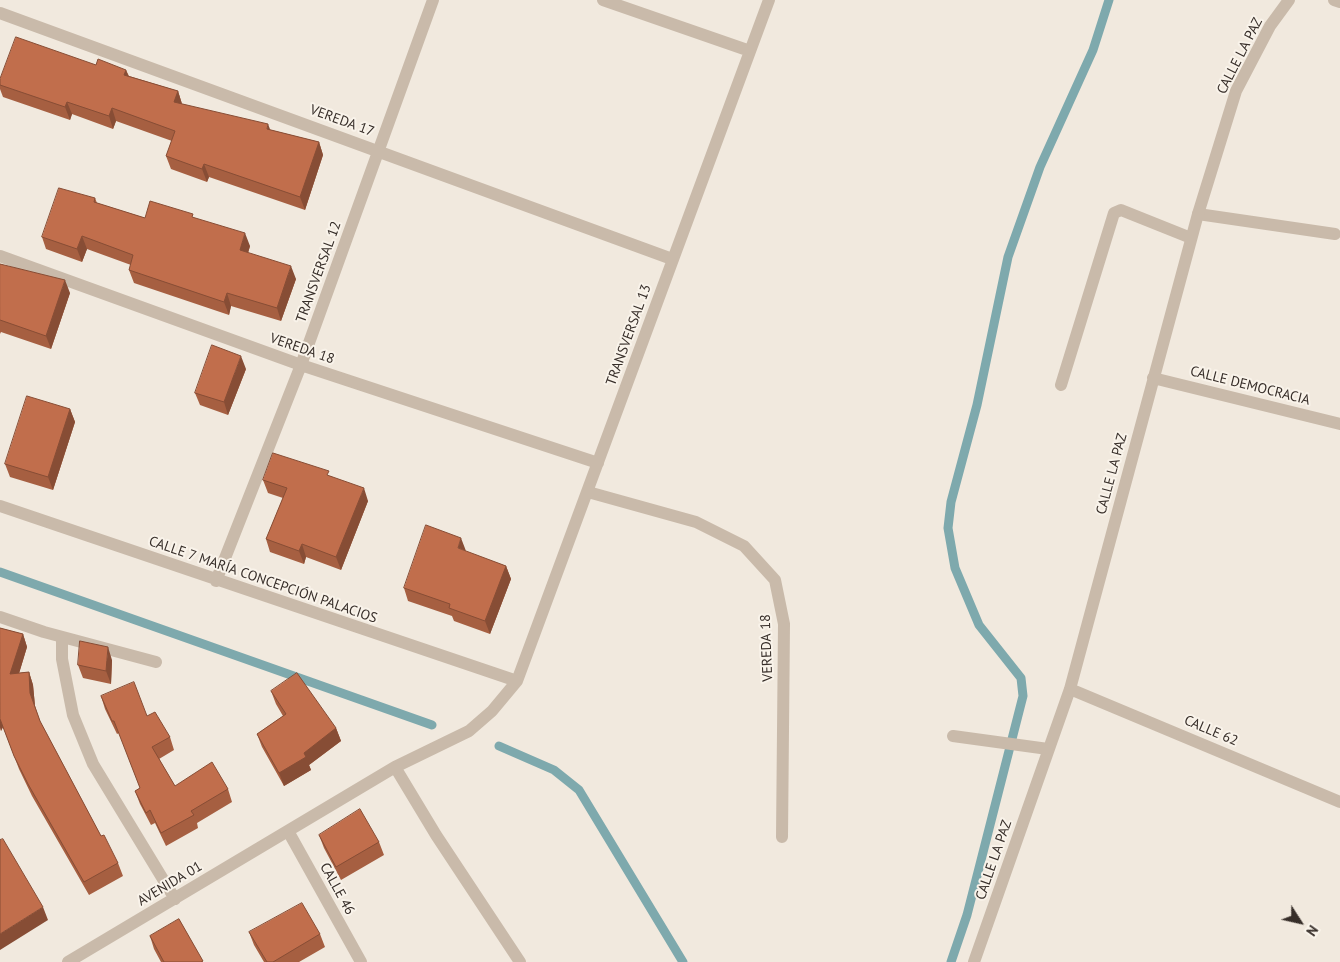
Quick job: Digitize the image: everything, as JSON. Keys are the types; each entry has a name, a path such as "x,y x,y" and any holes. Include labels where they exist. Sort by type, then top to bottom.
{"street":[{"name":"TRANSVERSAL 12","path":"216,581 301,365 433,0"},
{"path":"603,0 750,51"},
{"name":"TRANSVERSAL 13","path":"394,767 469,731 492,711 517,681 769,0"},
{"name":"CALLE LA PAZ","path":"974,962 1070,688 1191,238 1236,91 1270,26 1289,0"},
{"path":"1334,0 1340,2"},
{"name":"VEREDA 17","path":"0,13 672,259"},
{"path":"1061,385 1114,213 1121,210 1191,238"},
{"path":"1198,214 1335,234"},
{"name":"VEREDA 18","path":"0,256 301,365 598,463"},
{"name":"CALLE DEMOCRACIA","path":"1154,378 1340,424"},
{"name":"VEREDA 18","path":"588,492 696,522 744,546 775,580 784,624 782,837"},
{"name":"CALLE 7 MARÍA CONCEPCIÓN PALACIOS","path":"0,506 216,581 517,681"},
{"path":"0,617 62,637 156,662"},
{"path":"62,637 62,659 73,715 93,764 175,899"},
{"name":"CALLE 62","path":"1070,688 1340,802"},
{"path":"953,736 1048,749"},
{"path":"394,767 436,835 455,861 520,962"},
{"name":"AVENIDA 01","path":"68,962 394,767"},
{"name":"CALLE 46","path":"288,831 360,962"}],"building":[{"path":"16,37 96,65 98,59 126,70 124,75 178,91 174,102 268,124 267,129 319,142 300,197 204,164 202,169 166,156 175,131 112,108 109,116 67,102 65,107 0,85 0,79"},
{"path":"59,188 95,198 94,202 145,218 150,201 193,214 192,217 245,233 240,250 291,266 277,308 227,293 224,302 129,270 133,255 82,236 77,249 42,237"},
{"path":"0,264 65,280 46,336 0,320"},
{"path":"212,345 241,356 224,402 195,393"},
{"path":"27,396 70,409 48,477 5,464"},
{"path":"273,453 329,471 327,475 364,488 336,557 302,544 299,551 266,539 287,488 263,480"},
{"path":"426,525 461,538 458,548 506,566 485,621 449,608 450,604 404,588"},
{"path":"0,628 23,634 10,674 29,672 30,693 40,721 101,836 104,835 118,863 84,882 28,784 14,756 0,719"},
{"path":"80,641 108,647 106,671 78,665"},
{"path":"297,673 336,728 304,753 306,757 279,773 257,734 286,714 271,691"},
{"path":"134,682 147,716 155,712 170,737 152,747 175,786 212,762 228,789 191,811 194,815 161,833 150,810 146,813 135,791 140,788 114,721 112,721 101,696"},
{"path":"360,809 379,842 336,867 319,835"},
{"path":"3,839 43,907 0,934 0,840"},
{"path":"302,903 320,934 273,962 267,962 249,932"},
{"path":"179,919 203,961 164,962 150,936"}],"waterway":[{"path":"951,962 967,915 1023,696 1021,678 979,625 955,568 948,528 951,502 977,405 1008,257 1040,167 1093,50 1109,0"},
{"path":"0,572 432,725"},
{"path":"499,746 554,770 579,790 683,962"}]}
